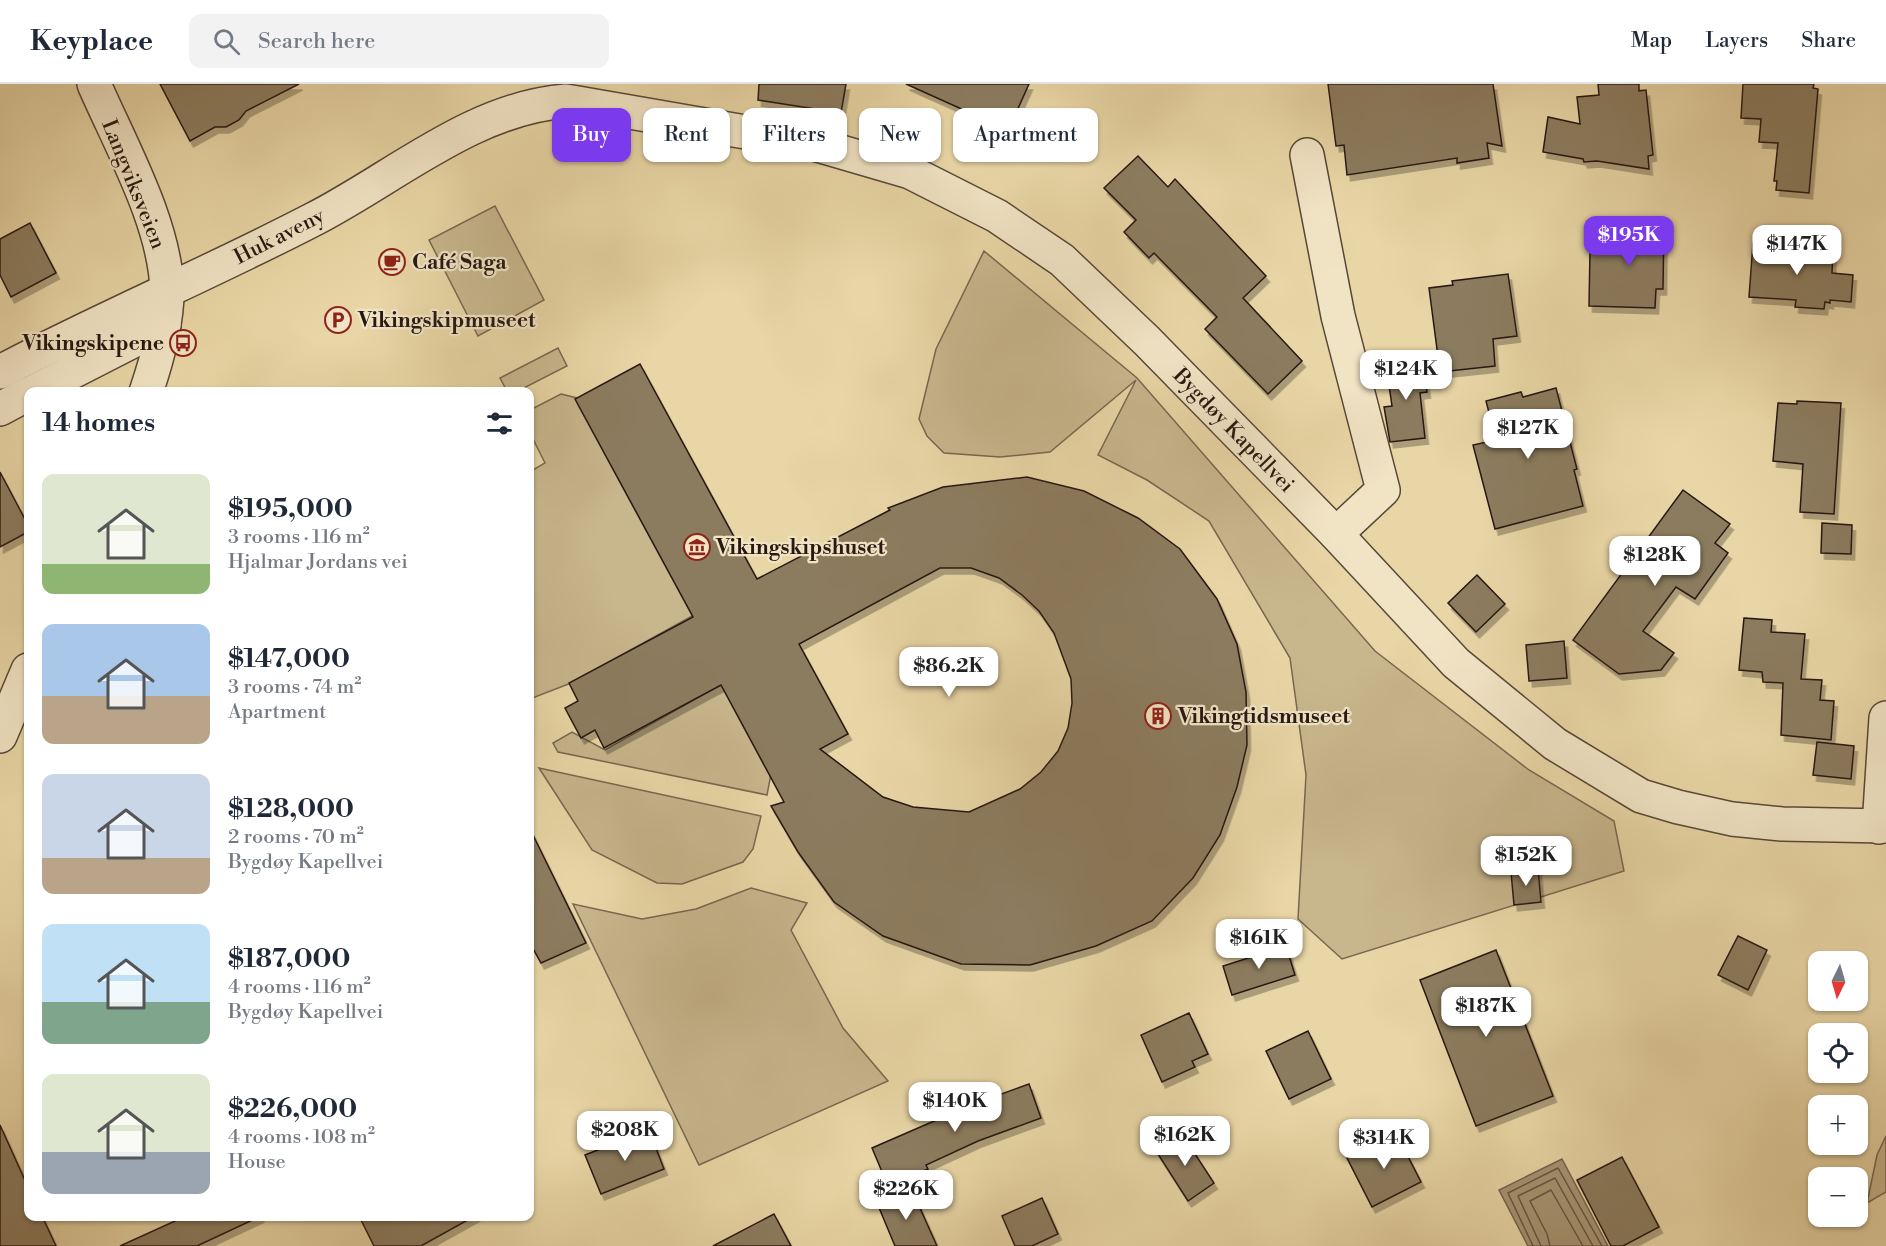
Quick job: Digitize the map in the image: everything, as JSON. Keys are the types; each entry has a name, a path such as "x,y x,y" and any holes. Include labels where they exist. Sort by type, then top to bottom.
{"street":[{"name":"Langviksveien","path":"94,84 157,232 163,253 166,291 164,325 147,387"},
{"name":"Huk aveny","path":"0,372 316,218 536,93"},
{"name":"Bygdøy Kapellvei","path":"536,93 566,101 814,144 910,172 997,216 1062,260 1130,324 1335,534 1456,663 1555,744 1641,796 1732,819 1883,826"},
{"path":"1307,154 1338,316 1383,490 1335,534"},
{"path":"43,387 164,325"},
{"path":"0,409 24,396"},
{"path":"0,736 24,679"},
{"path":"1883,826 1886,718"}],"shaded area":[{"path":"495,206 544,300 478,336 429,240"},
{"path":"984,251 1137,378 1375,651 1529,770 1614,821 1624,871 1342,959 1298,919 1306,775 1290,658 1209,521 1147,480 1098,455 1136,380 1050,452 1000,457 944,453 927,436 919,419 936,349"},
{"path":"558,348 567,366 526,387 505,387 500,378"},
{"path":"561,394 577,398 694,615 571,683 534,697 534,469 545,463 534,441 534,408"},
{"path":"722,684 771,774 767,795 558,752 553,743 572,732 605,750"},
{"path":"539,768 761,816 753,849 743,862 682,884 657,883 592,850"},
{"path":"751,888 807,903 791,930 843,1028 888,1081 699,1165 573,904 642,919 696,909"},
{"path":"1886,1136 1886,1192 1868,1202 1868,1198 1877,1155"}],"water":[{"path":"1562,1159 1608,1246 1528,1246 1499,1190"}],"building":[{"path":"160,84 299,84 246,111 239,120 226,127 215,127 190,141"},
{"path":"759,84 846,84 842,108 809,108 758,100"},
{"path":"906,84 1029,84 1018,108 959,108"},
{"path":"1328,84 1493,84 1502,146 1487,143 1489,158 1457,163 1457,158 1347,175 1344,145 1336,146"},
{"path":"1598,84 1639,84 1639,91 1646,90 1653,155 1648,156 1649,169 1597,161 1584,162 1583,159 1543,152 1548,117 1580,124 1577,97 1599,95"},
{"path":"1743,84 1814,84 1813,88 1818,89 1809,193 1776,190 1777,181 1774,181 1778,143 1759,142 1761,119 1741,118"},
{"path":"1138,156 1168,187 1175,179 1266,276 1243,298 1302,361 1268,394 1205,329 1217,317 1154,253 1149,258 1124,232 1136,220 1104,188"},
{"path":"1613,221 1664,223 1663,289 1656,289 1655,308 1589,306 1590,250 1612,251"},
{"path":"30,223 56,273 11,297 0,275 0,239"},
{"path":"1753,243 1786,244 1786,248 1833,251 1832,273 1853,275 1851,302 1830,300 1830,303 1825,302 1824,309 1795,307 1796,300 1749,297"},
{"path":"1508,274 1517,336 1493,339 1495,366 1440,372 1429,288 1453,285 1452,281"},
{"path":"1422,359 1427,392 1420,393 1425,438 1390,442 1384,407 1392,406 1386,365"},
{"name":"Vikingtidsmuseet","path":"640,364 757,579 890,510 888,508 943,487 1027,477 1084,491 1138,518 1180,549 1217,599 1237,644 1246,692 1247,745 1237,787 1220,835 1193,878 1152,921 1096,946 1030,965 961,964 883,936 834,902 798,852 771,806 784,802 721,685 604,748 595,730 581,738 565,708 578,701 569,683 693,617 575,399","holes":["940,568 971,568 999,578 1022,595 1039,611 1054,633 1071,679 1072,703 1068,728 1058,751 1041,772 1020,789 969,812 913,807 883,797 820,749 848,734 799,644"]},
{"path":"1556,388 1577,469 1574,470 1583,506 1495,529 1473,445 1496,440 1486,401 1521,392 1523,397"},
{"path":"1797,401 1841,403 1834,514 1800,512 1803,464 1773,461 1778,403 1797,404"},
{"path":"0,472 24,517 24,534 0,547"},
{"path":"1683,490 1730,524 1715,543 1728,553 1695,599 1676,587 1643,631 1674,653 1661,670 1619,674 1573,640"},
{"path":"1822,523 1852,525 1851,554 1821,553"},
{"path":"1477,575 1505,604 1476,632 1448,603"},
{"path":"1744,618 1772,620 1771,632 1805,634 1801,679 1822,680 1820,700 1834,701 1831,740 1781,735 1783,683 1763,682 1762,672 1739,670"},
{"path":"1564,641 1567,678 1529,681 1526,645"},
{"path":"1817,742 1854,746 1851,779 1813,775"},
{"path":"534,837 586,943 541,963 534,950"},
{"path":"1538,869 1541,902 1514,905 1511,872"},
{"path":"1738,936 1767,950 1748,990 1718,975"},
{"path":"1286,946 1295,975 1232,995 1223,966"},
{"path":"1496,950 1553,1096 1476,1126 1420,980"},
{"path":"1189,1013 1208,1054 1192,1061 1195,1067 1162,1082 1141,1035"},
{"path":"1308,1031 1331,1079 1289,1099 1266,1051"},
{"path":"1029,1084 1041,1118 978,1141 926,1165 928,1169 888,1186 872,1148 971,1105"},
{"path":"0,1125 24,1178 24,1221 44,1221 56,1246 0,1246"},
{"path":"649,1130 664,1169 601,1194 585,1155"},
{"path":"1396,1133 1421,1182 1372,1207 1347,1158"},
{"path":"1182,1134 1214,1183 1188,1201 1156,1151"},
{"path":"1622,1157 1659,1227 1623,1246 1611,1246 1577,1180"},
{"path":"911,1188 937,1246 895,1246 877,1203"},
{"path":"1042,1198 1058,1234 1032,1246 1015,1246 1002,1216"},
{"path":"774,1214 791,1246 713,1246"},
{"path":"175,1221 250,1221 197,1246 120,1246"},
{"path":"362,1221 466,1221 421,1246 374,1246"}],"place":[{"name":"Café Saga","path":"392,262"},
{"name":"Vikingskipmuseet","path":"338,320"},
{"name":"Vikingskipene","path":"183,343"},
{"name":"Vikingskipshuset","path":"697,547"},
{"name":"Vikingtidsmuseet","path":"1158,716"}]}
